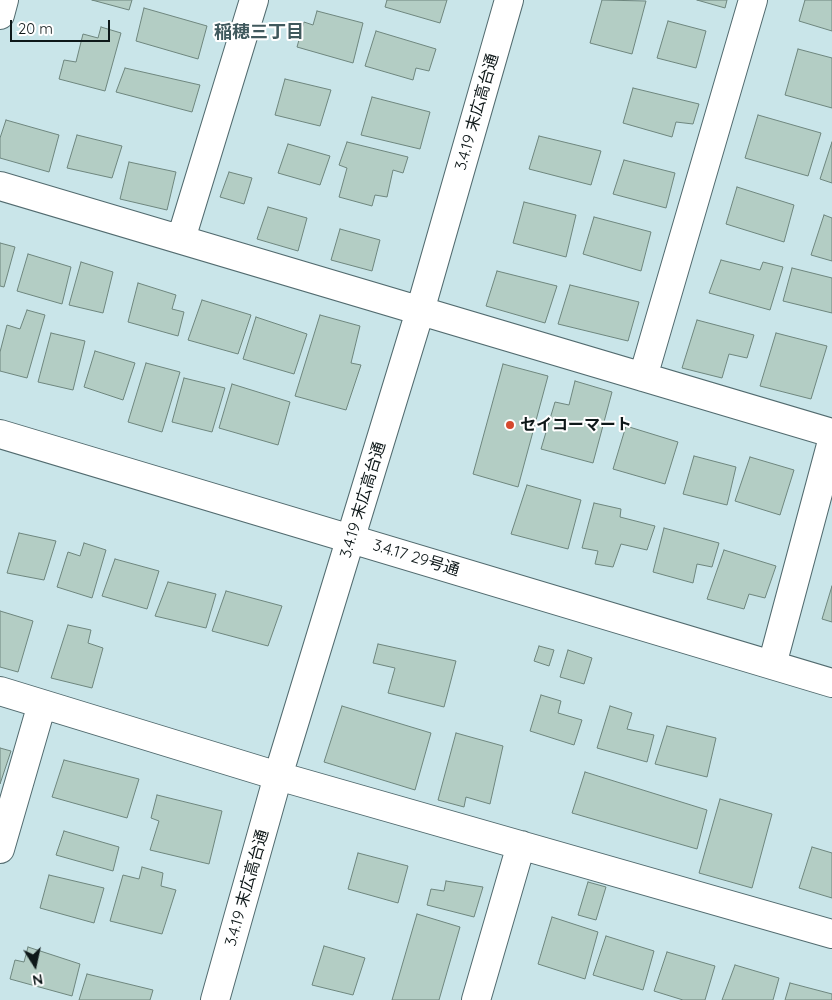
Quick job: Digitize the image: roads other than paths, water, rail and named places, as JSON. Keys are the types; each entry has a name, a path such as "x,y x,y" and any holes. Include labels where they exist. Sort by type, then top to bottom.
{"street":[{"path":"0,15 4,0"},
{"path":"182,240 254,0"},
{"name":"3.4.19 末広高台通","path":"215,1000 278,776 420,311 509,0"},
{"path":"643,377 753,0"},
{"path":"0,186 832,433"},
{"name":"3.4.17 29号通","path":"0,434 832,683"},
{"path":"772,665 832,440"},
{"path":"0,691 278,776 832,934"},
{"path":"0,849 42,704"},
{"path":"476,1000 521,845"}],"place":[{"name":"セイコーマート","path":"510,425"}],"district":[{"name":"稲穂三丁目","path":"259,33"}]}
